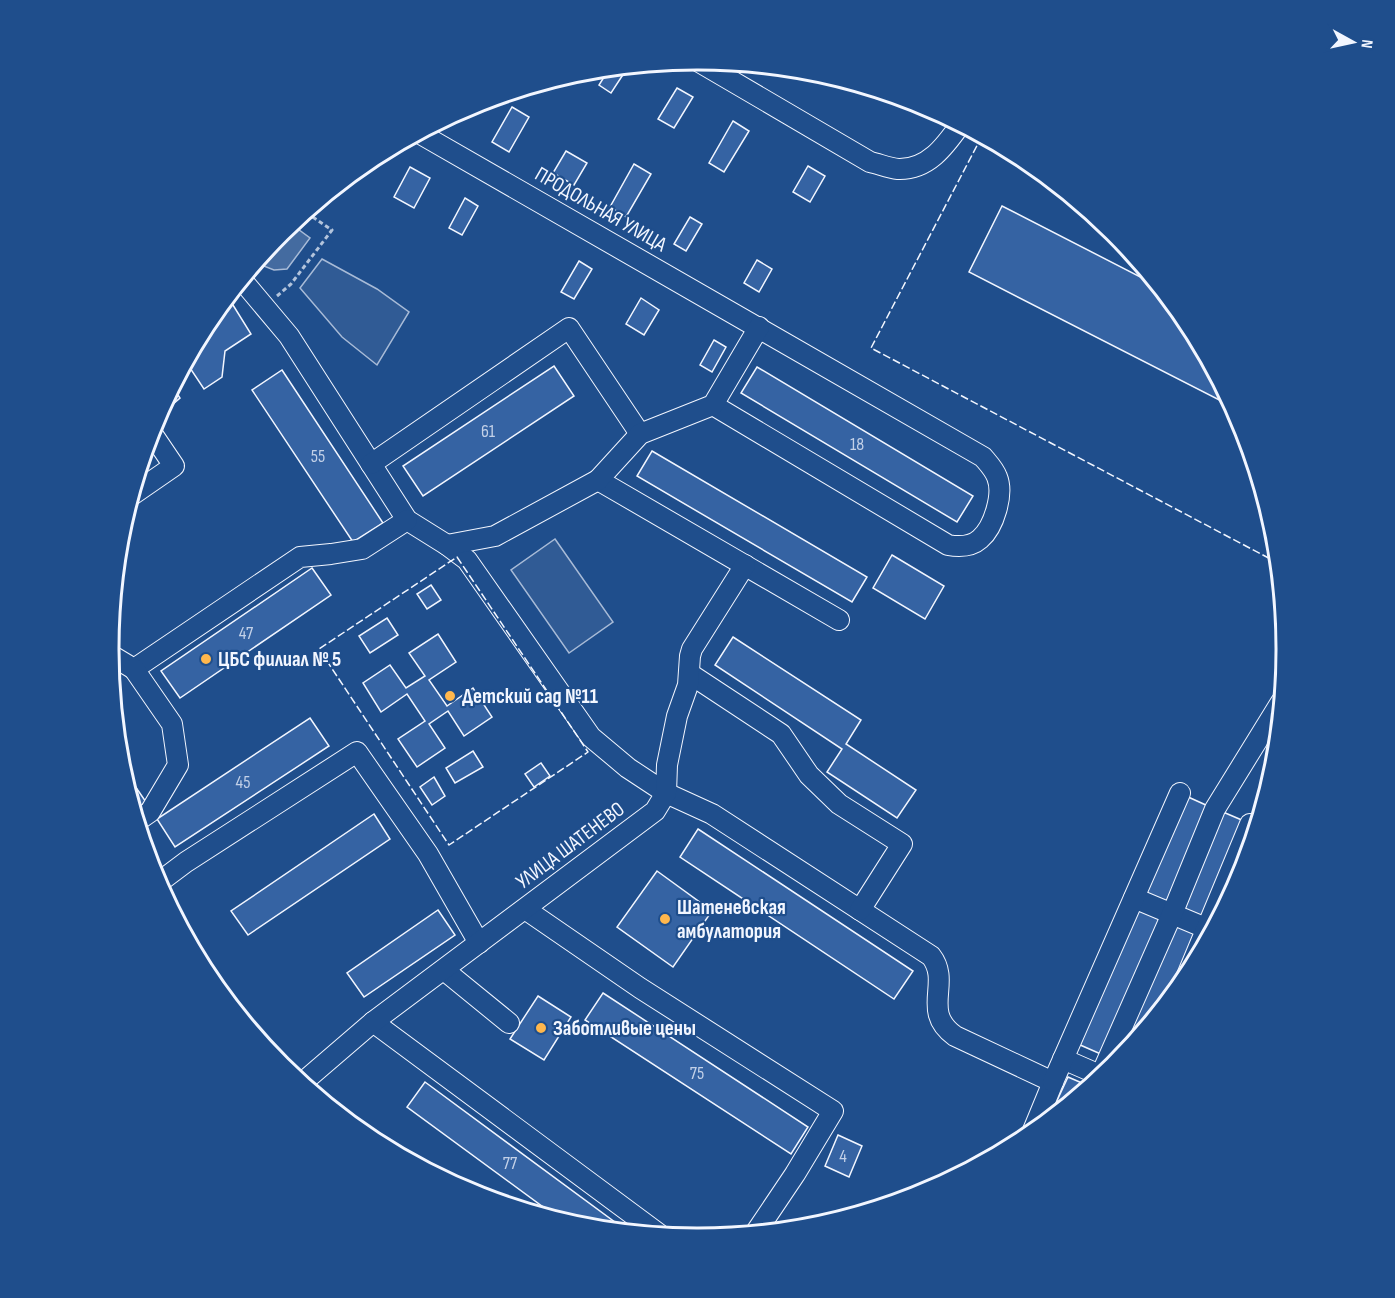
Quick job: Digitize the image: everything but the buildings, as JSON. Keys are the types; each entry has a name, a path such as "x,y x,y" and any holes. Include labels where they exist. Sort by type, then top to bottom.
{"street":[{"path":"715,71 870,162 898,169 921,165 943,150 956,131"},
{"name":"ПРОДОЛЬНАЯ УЛИЦА","path":"427,138 983,457 998,478 1000,492 998,506 987,531 980,539 959,547 948,545 713,405"},
{"path":"248,287 289,336 406,520 467,560 591,737 628,768 666,793 712,814 931,956 938,965 940,976 937,1009 940,1022 947,1030 955,1036 1053,1082"},
{"path":"447,545 495,536 598,480 640,434 713,405 759,327"},
{"path":"371,464 569,328 640,434"},
{"path":"142,488 174,466 158,442"},
{"path":"598,480 839,620"},
{"path":"134,669 300,557 362,549 406,520"},
{"path":"666,793 667,765 675,726 688,685 692,649 745,565"},
{"path":"119,660 134,669 172,724 178,765 150,812 144,816"},
{"path":"690,674 781,734 809,775 839,804 902,844 860,910"},
{"path":"1111,1054 1215,809 1272,717"},
{"path":"166,877 357,752 428,854 479,943"},
{"name":"УЛИЦА ШАТЕНЕВО","path":"309,1077 373,1022 655,812 666,793"},
{"path":"1039,1116 1180,793"},
{"path":"1229,877 1237,856"},
{"path":"1134,898 1204,927"},
{"path":"525,909 640,988 833,1111 761,1224"},
{"path":"444,969 509,1023"},
{"path":"373,1022 647,1225"},
{"path":"1063,1059 1092,1072"}],"path":[{"path":"264,306 291,284 332,230 312,218"}],"shaded area":[{"path":"299,230 310,238 287,269 274,270 265,266"},
{"path":"322,259 377,289 409,312 377,365 342,337 300,288"},
{"path":"555,539 613,622 569,653 511,570"}],"fence":[{"path":"978,143 871,348 1269,558"},
{"path":"457,557 588,752 449,845 319,649 457,557"}],"place":[{"name":"ЦБС филиал № 5","path":"206,659"},
{"name":"Детский сад №11","path":"450,696"},
{"name":"Шатеневская амбулатория","path":"665,919"},
{"name":"Заботливые цены","path":"541,1028"}]}
